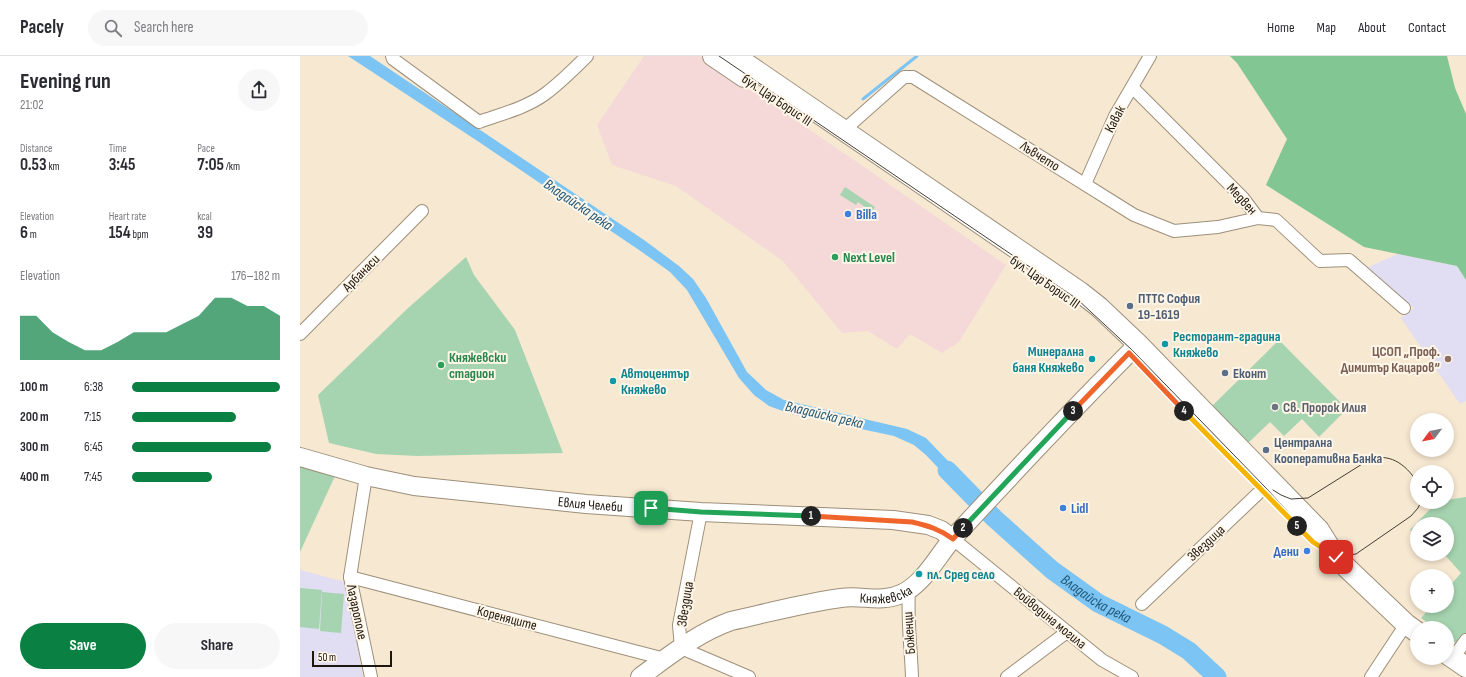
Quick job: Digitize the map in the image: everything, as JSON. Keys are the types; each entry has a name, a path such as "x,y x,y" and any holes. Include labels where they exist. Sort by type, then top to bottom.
{"main road":[{"name":"бул. Цар Борис III","path":"714,56 1077,303 1134,349"},
{"name":"бул. Цар Борис III","path":"735,56 1080,292 1099,307 1134,349 1267,486 1319,530 1336,557 1410,627"}],"street":[{"path":"392,56 393,59 479,122 519,108 544,95 587,56"},
{"name":"Кавак","path":"1085,184 1114,116 1133,88 1150,56"},
{"name":"Лъвчето","path":"843,131 904,77 913,77 1134,215 1174,231 1218,227 1258,218"},
{"name":"Медвен","path":"1133,88 1243,198 1258,218 1276,220 1320,261 1349,260 1404,308"},
{"name":"Арбанаси","path":"300,334 422,211"},
{"name":"Княжевска","path":"640,677 701,634 714,627 731,621 841,598 894,597 909,590 922,577 953,539 1062,422 1134,349"},
{"name":"Евлия Челеби","path":"300,457 366,476 414,486 586,504 701,512 893,520 928,525 941,530 953,539"},
{"name":"Лазарополе","path":"366,476 350,577 370,677"},
{"name":"Звездица","path":"1142,604 1267,486"},
{"name":"Звездица","path":"701,512 679,625 681,648 749,677"},
{"name":"Войводина могила","path":"953,539 1102,660 1132,677"},
{"name":"Кореняците","path":"350,577 665,660"},
{"name":"Боженци","path":"909,590 908,617 912,677"},
{"path":"1371,677 1410,629"},
{"path":"1007,677 1067,632"},
{"path":"1456,660 1466,640"}],"shaded area":[{"path":"644,56 700,56 1006,265 959,342 942,353 910,334 897,349 868,331 842,333 783,261 676,186 612,165 597,125"},
{"name":"ЦСОП „Проф. Димитър Кацаров“","path":"1398,254 1457,266 1466,280 1466,401 1460,404 1401,318 1414,308 1366,268"},
{"path":"300,570 345,582 363,677 300,677"}],"green space":[{"path":"1230,56 1447,56 1455,88 1466,114 1466,280 1457,266 1364,247 1266,185 1287,139 1237,63"},
{"path":"845,187 875,207 872,212 858,202 856,205 840,195"},
{"path":"466,257 474,275 515,330 563,453 417,456 376,454 329,443 318,395 407,309"},
{"path":"1279,340 1347,409 1319,437 1302,419 1284,436 1270,422 1247,444 1212,406"},
{"path":"300,465 335,476 300,552"},
{"path":"1466,497 1466,635 1459,645 1454,641 1454,621 1425,621 1421,618 1426,613 1454,613 1454,581 1461,573 1450,561 1454,561 1454,517 1422,517 1430,509 1454,509 1454,499"},
{"path":"300,588 322,590 319,629 300,627"},
{"path":"322,592 344,594 341,633 320,631"}],"water":[{"path":"348,56 370,56 644,240 679,266 693,279 706,298 747,372 766,390 784,400 907,429 926,438 971,485 962,493 926,455 914,445 894,436 791,414 769,406 754,395 739,378 687,290 670,272 479,142"}],"waterway":[{"path":"863,99 917,56"},
{"name":"Владайска река","path":"947,470 994,518 1052,570 1098,603 1163,635 1189,651 1217,677"}],"tram line":[{"path":"719,56 1077,299 1132,350 1265,487 1314,540 1334,554 1342,556 1356,554 1411,516 1417,509"},
{"path":"1273,490 1291,499 1308,498 1367,461 1375,458 1396,461 1410,472"}],"place":[{"name":"Billa","path":"848,214"},
{"name":"Next Level","path":"835,257"},
{"name":"ПТТС София 19-1619","path":"1130,306"},
{"name":"Ресторант-градина Княжево","path":"1165,344"},
{"name":"Минерална баня Княжево","path":"1092,359"},
{"name":"ЦСОП „Проф. Димитър Кацаров“","path":"1448,359"},
{"name":"Княжевски стадион","path":"441,365"},
{"name":"Еконт","path":"1225,373"},
{"name":"Автоцентър Княжево","path":"613,381"},
{"name":"Св. Пророк Илия","path":"1275,407"},
{"name":"Централна Кооперативна Банка","path":"1266,450"},
{"name":"Lidl","path":"1063,508"},
{"name":"Дени","path":"1307,551"},
{"name":"пл. Сред село","path":"919,574"}],"route":[{"path":"651,508 701,512 893,520 928,525 941,530 953,539 1062,422 1129,353 1313,542 1336,557"}]}
